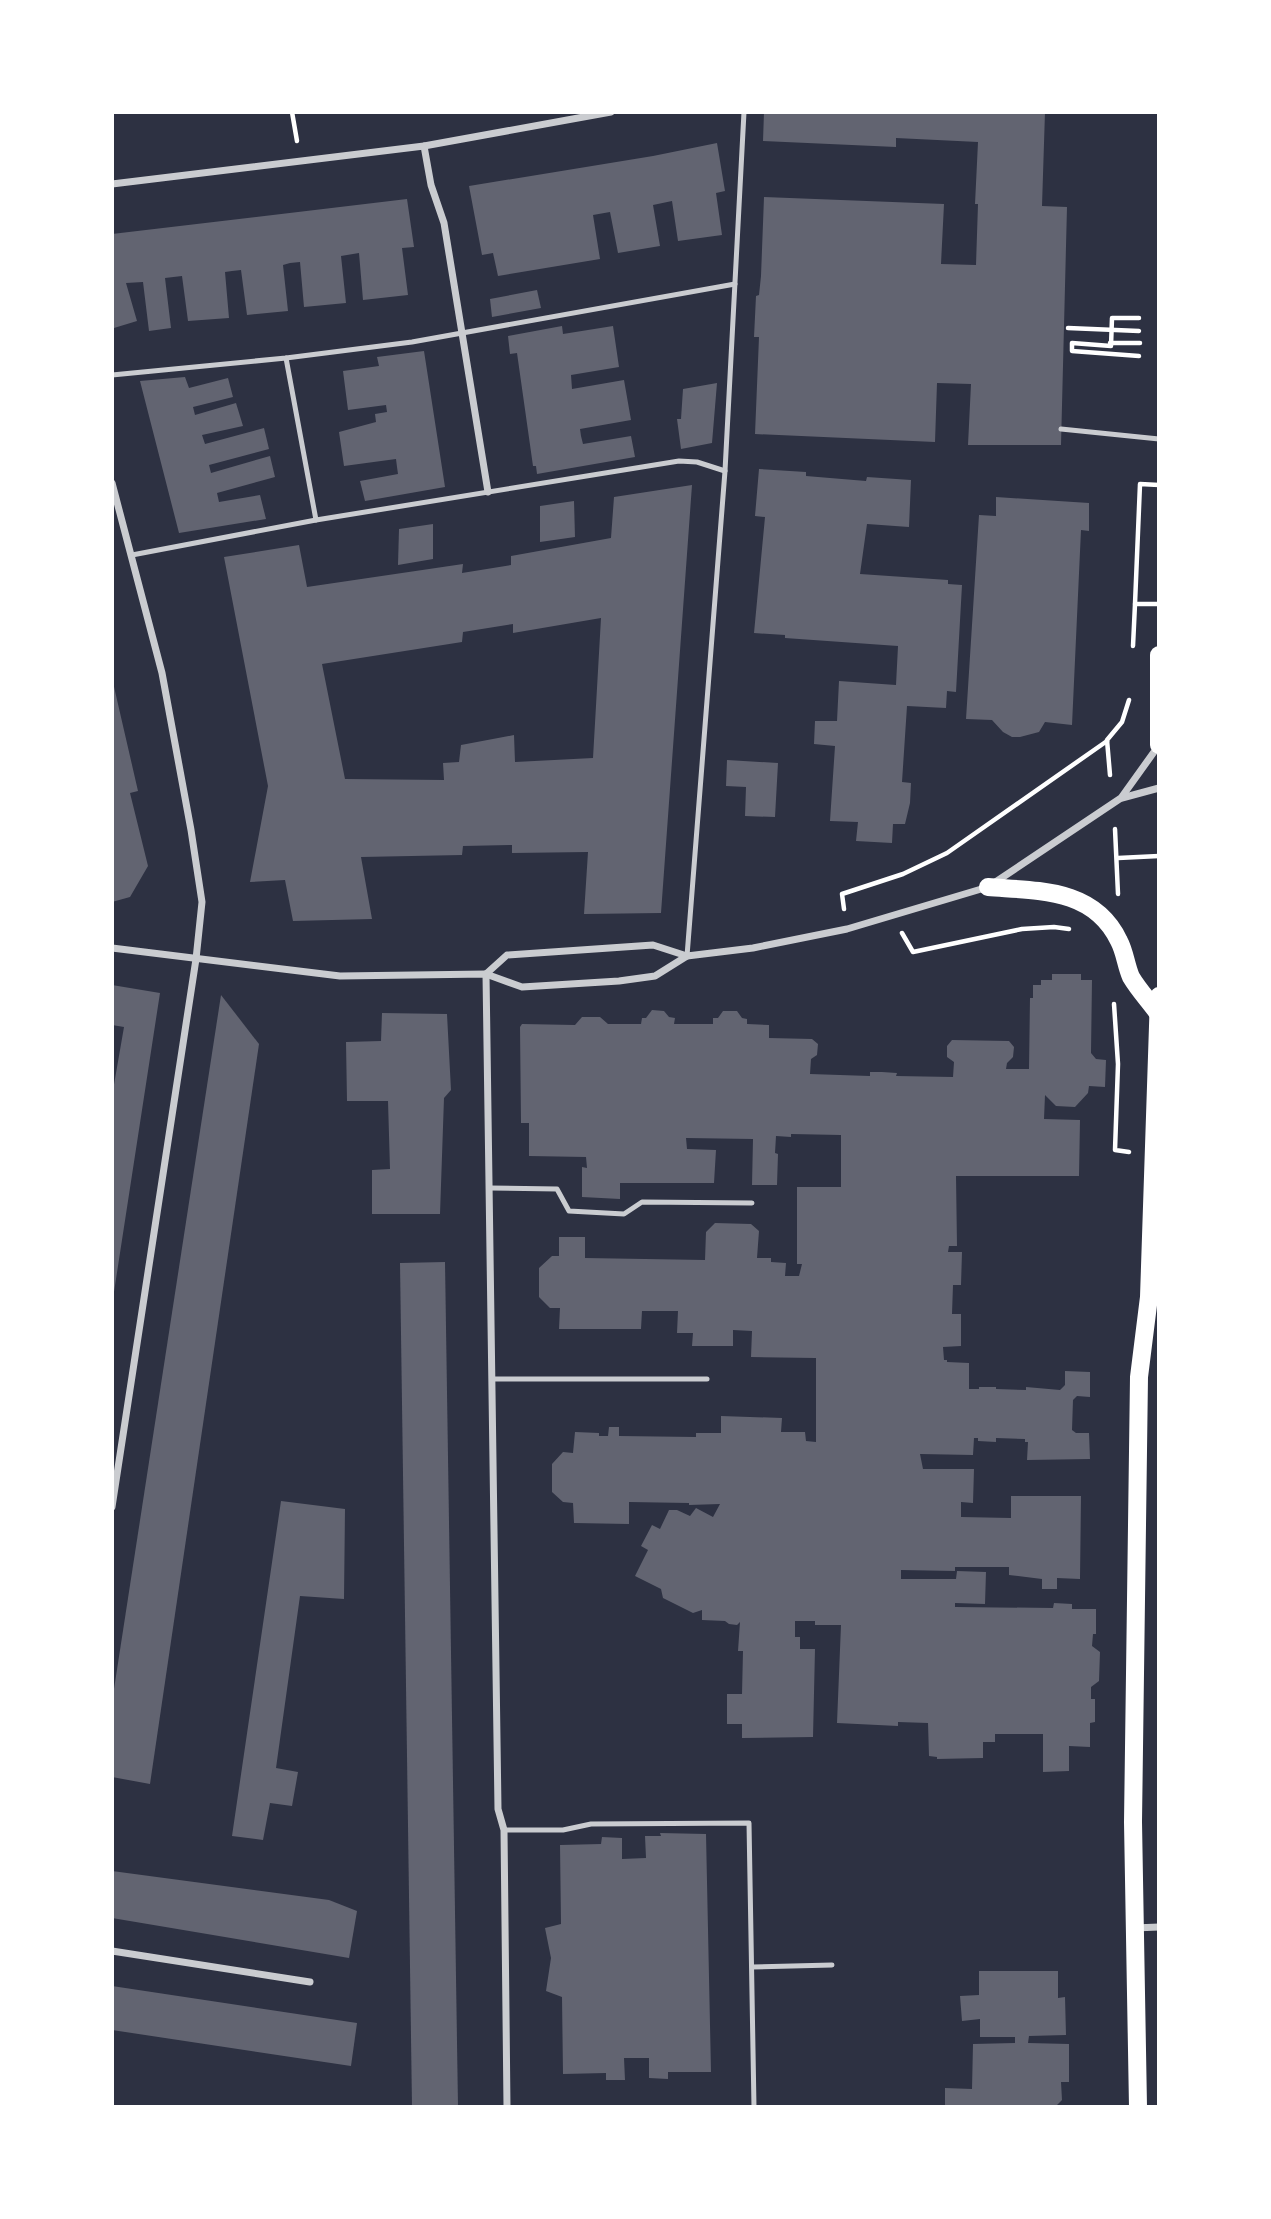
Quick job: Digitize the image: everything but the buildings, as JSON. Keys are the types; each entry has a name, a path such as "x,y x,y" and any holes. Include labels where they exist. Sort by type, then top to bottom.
{"main road":[{"path":"1159,655 1159,745"},
{"path":"988,887 1057,893 1090,906 1120,942 1132,977 1158,1004 1149,1297 1139,1377 1134,1710 1134,1928 1138,2107"}],"street":[{"path":"112,184 424,146 611,112"},
{"path":"424,146 430,186 444,223 488,492"},
{"path":"112,483 162,673 200,884 201,920 112,1507"},
{"path":"1121,798 1159,745"},
{"path":"486,974 507,956 653,945 687,956 753,948 848,929 988,887 1121,798 1159,788"},
{"path":"112,948 340,976 486,974 522,987 656,976 687,956"},
{"path":"486,974 498,1809 504,1830 507,2107"},
{"path":"1134,1928 1159,1927"},
{"path":"112,1951 310,1982"}],"lane":[{"path":"687,956 725,471 744,112"},
{"path":"112,375 286,358 464,334 735,284"},
{"path":"286,358 316,520"},
{"path":"1061,429 1159,439"},
{"path":"132,555 316,520 679,461 697,462 725,471"},
{"path":"490,1188 557,1189 569,1212 624,1214 642,1202 752,1203"},
{"path":"492,1378 708,1379"},
{"path":"504,1830 563,1830 591,1824 749,1823 754,2107"},
{"path":"752,1966 832,1965"}],"path":[{"path":"1139,318 1112,318 1111,346 1072,344 1072,351 1139,356"},
{"path":"1068,328 1139,331"},
{"path":"1110,343 1140,343"},
{"path":"1133,652 1140,484 1159,485"},
{"path":"1135,604 1159,604"},
{"path":"842,894 903,874 947,853 1107,740 1122,722 1130,690"},
{"path":"1107,740 1108,752"},
{"path":"1110,900 1119,894 1117,849"},
{"path":"1118,858 1159,856"},
{"path":"913,952 1023,929 1054,927 1073,930"},
{"path":"1113,996 1117,1018 1118,1064 1115,1150"}]}
